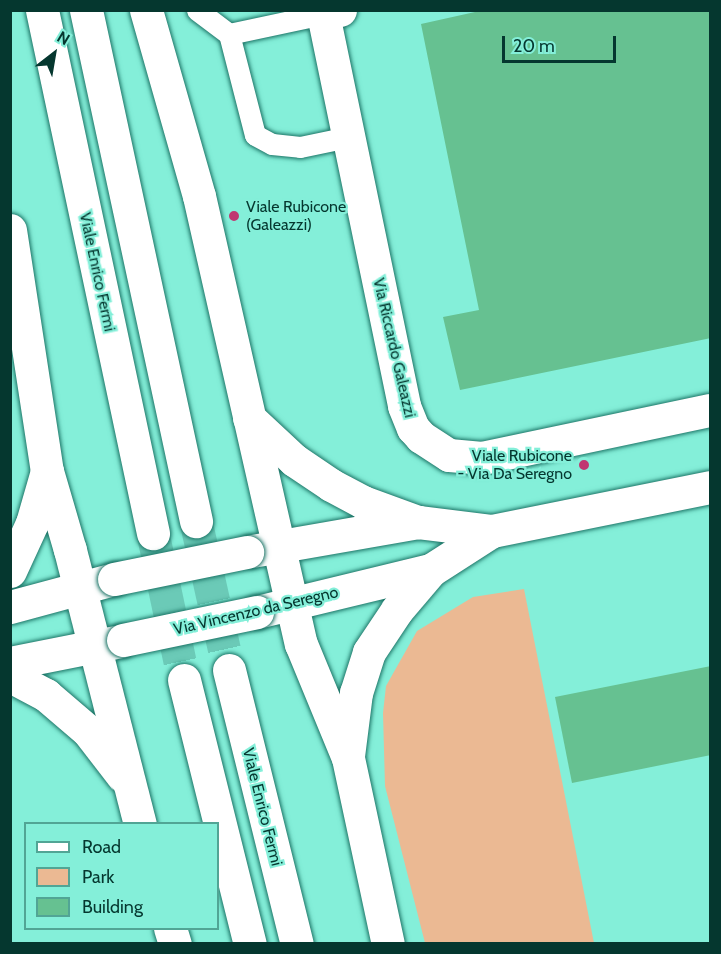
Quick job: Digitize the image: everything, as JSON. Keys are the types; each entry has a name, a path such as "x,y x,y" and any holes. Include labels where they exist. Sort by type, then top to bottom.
{"main road":[{"name":"Viale Enrico Fermi","path":"42,10 153,533"},
{"path":"86,10 196,521"},
{"path":"146,10 199,196 249,418 262,549 291,604 301,645 348,758 388,944"},
{"name":"Via Riccardo Galeazzi","path":"332,12 348,138 404,406 413,428 439,451 460,458 482,458 711,410"},
{"path":"10,230 47,471 80,588 109,644 129,784 139,822"},
{"path":"249,418 294,460 331,485 363,502 418,522"},
{"path":"10,571 32,523 47,471"},
{"name":"Via Vincenzo da Seregno","path":"10,607 114,579 262,549 418,522 492,531 706,486"},
{"name":"Via Vincenzo da Seregno","path":"10,663 291,604 431,570 492,531"},
{"path":"348,758 356,693 369,652 397,610 431,570"},
{"name":"Viale Enrico Fermi","path":"229,670 267,833 297,944"},
{"path":"10,676 46,695 88,731 129,784"},
{"path":"184,680 250,944"}],"lane":[{"path":"197,10 229,34 255,135 272,144 300,147 348,138"},
{"name":"Via Riccardo Galeazzi","path":"229,34 332,12"}],"green space":[{"path":"524,589 594,943 425,943 385,786 383,713 386,686 417,631 473,597"}],"building":[{"path":"484,10 711,10 711,338 460,390 443,317 479,310 421,24"},
{"path":"711,666 711,755 572,783 555,697"}],"tunnel":[{"path":"196,521 229,670"},
{"path":"153,533 184,680"}],"place":[{"name":"Viale Rubicone (Galeazzi)","path":"234,216"},
{"name":"Viale Rubicone - Via Da Seregno","path":"584,465"}]}
